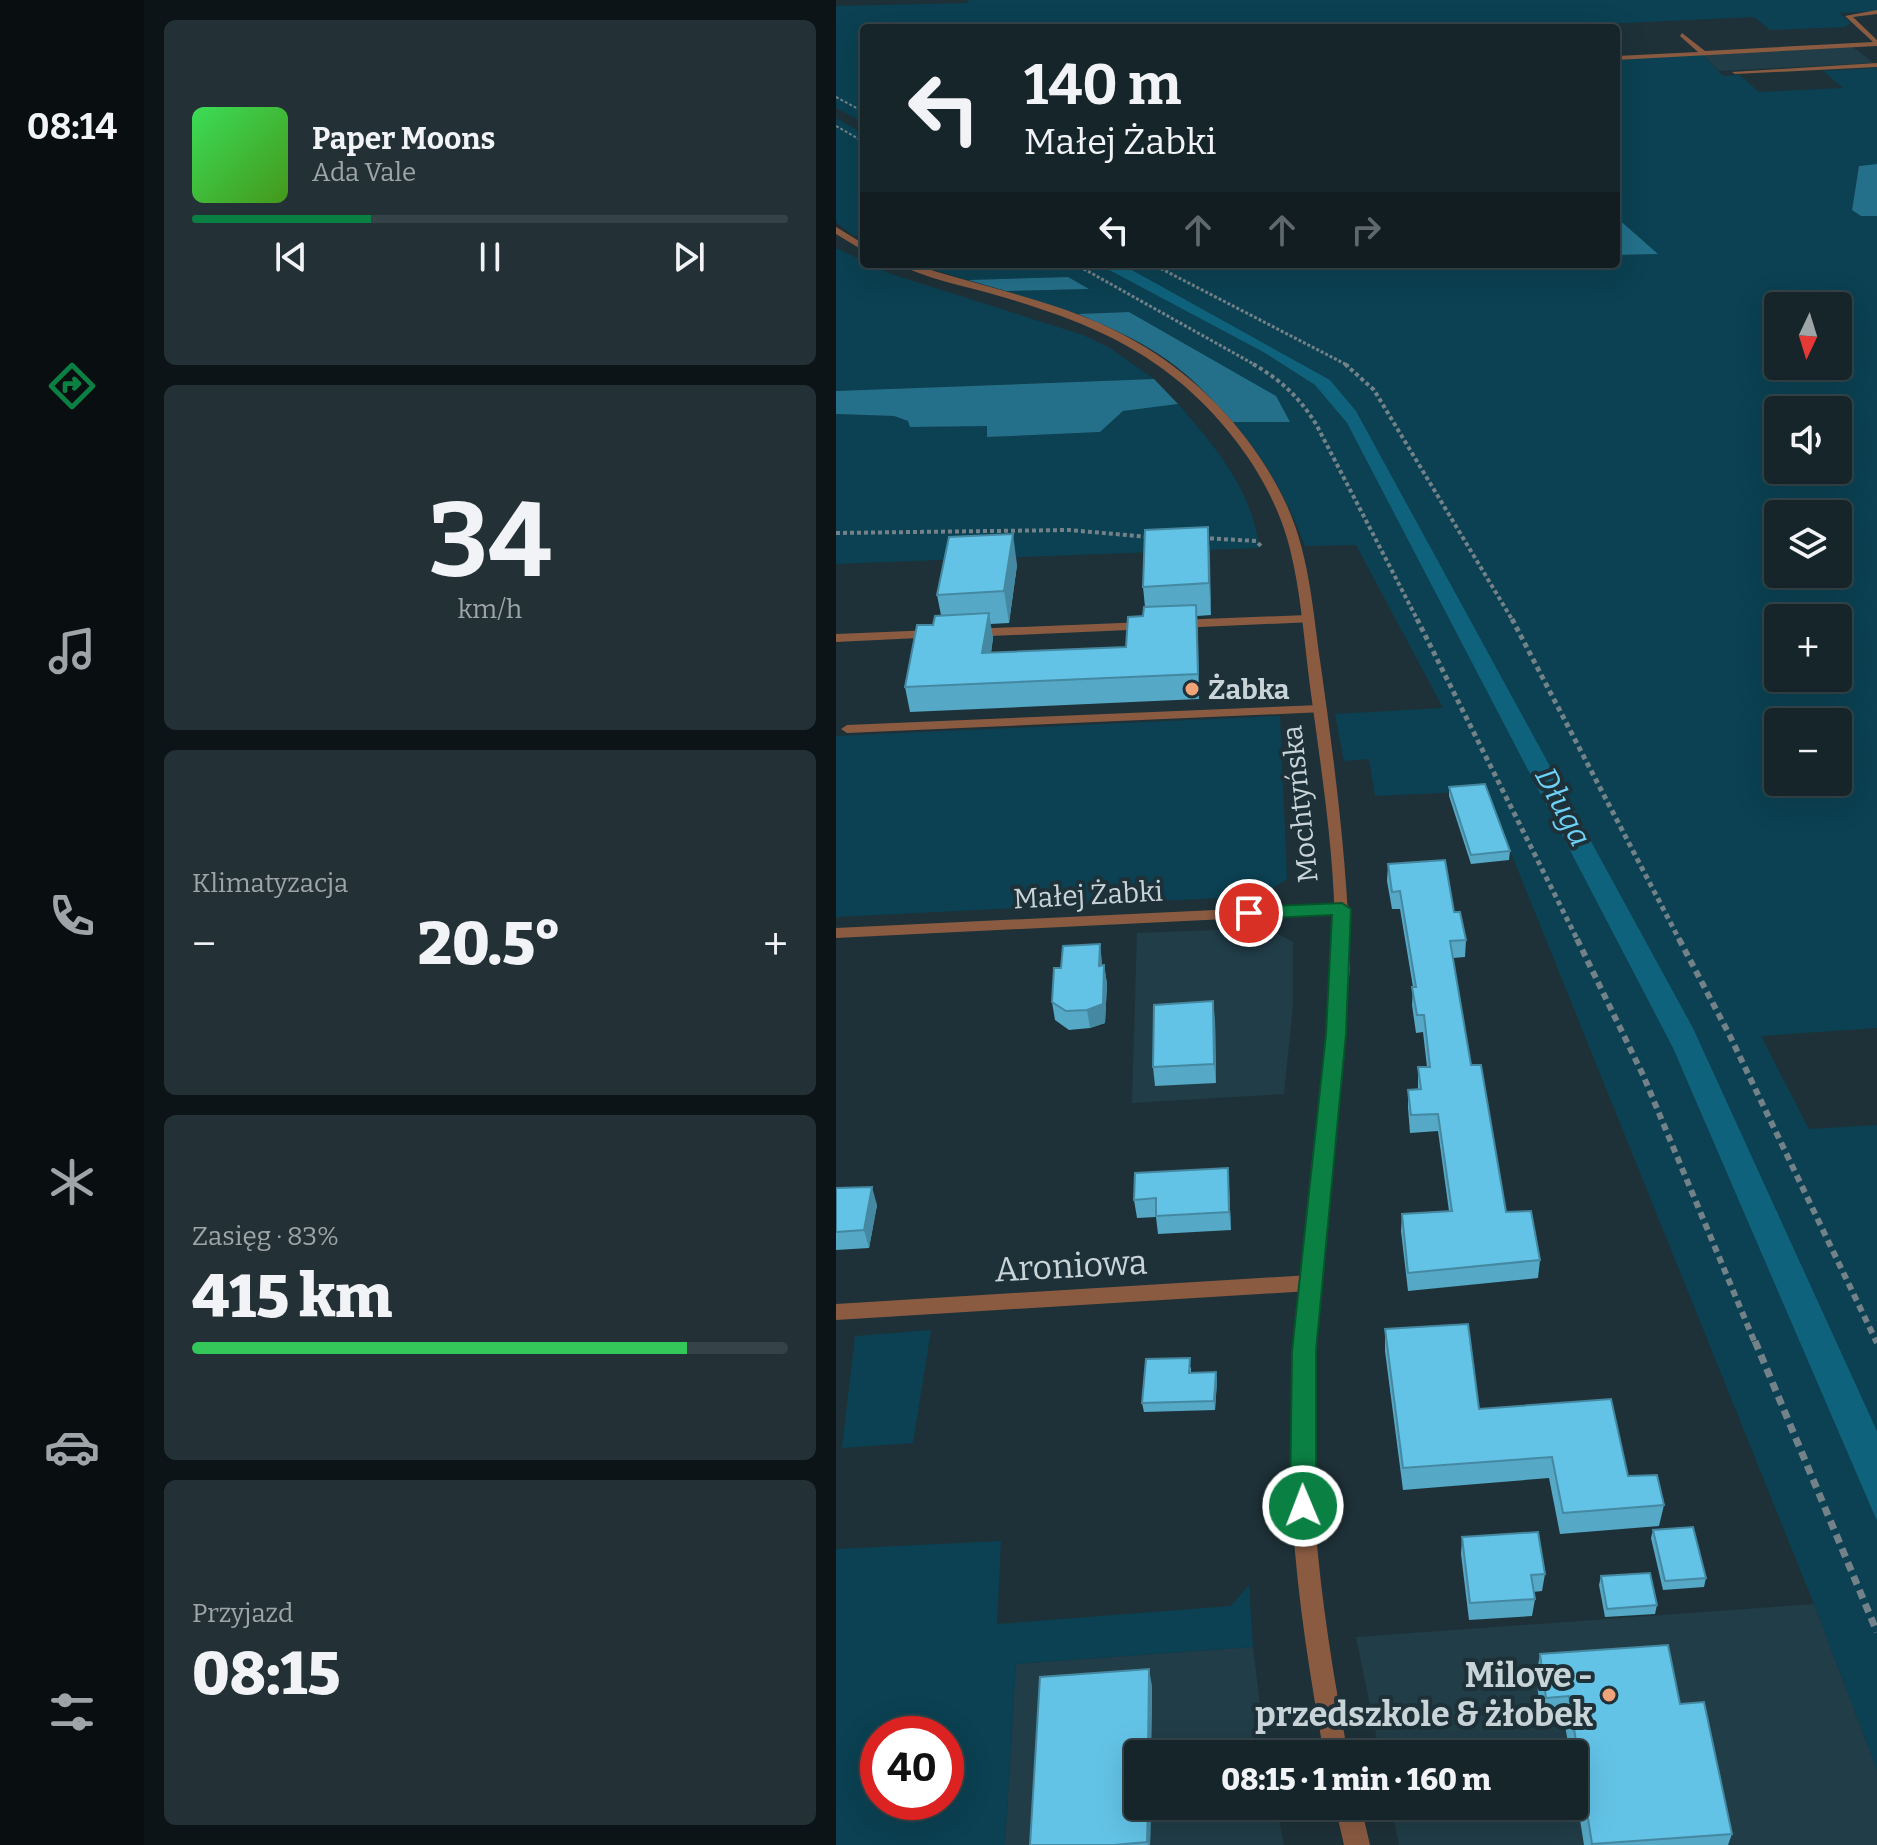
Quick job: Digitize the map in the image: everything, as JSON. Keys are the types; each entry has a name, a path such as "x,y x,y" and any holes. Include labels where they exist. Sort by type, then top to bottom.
{"street":[{"path":"836,230 860,245"},
{"name":"Mochtyńska","path":"916,268 1084,321 1140,348 1169,367 1193,388 1236,438 1270,487 1292,534 1308,619 1342,909 1336,1034 1310,1283 1301,1424 1303,1506 1320,1668 1333,1740"},
{"path":"836,638 1308,619"},
{"name":"Małej Żabki","path":"836,933 1342,909"},
{"name":"Aroniowa","path":"836,1312 1310,1283"},
{"path":"1351,1820 1357,1845"}],"lane":[{"path":"1877,12 1848,16 1858,24 1856,28 1877,44"},
{"path":"1682,35 1703,53"},
{"path":"1620,58 1877,44"},
{"path":"1735,72 1877,65"},
{"path":"847,729 1320,709"}],"path":[{"path":"836,97 860,110"},
{"path":"836,126 860,140"},
{"path":"1082,268 1276,377 1299,398 1316,424 1504,787 1643,1075 1877,1632"},
{"path":"1160,268 1352,368 1374,390 1500,597 1729,1034 1877,1343"},
{"path":"836,533 1069,530 1158,537"},
{"path":"1197,538 1256,541 1263,548"}],"shaded area":[{"path":"969,0 1877,0 1877,11 1839,13 1851,23 1845,27 1770,30 1754,17 1603,24 860,24 860,121 836,108 836,6 967,3"},
{"path":"1853,47 1873,63 1719,71 1703,55"},
{"path":"1703,55 1723,76 1740,75 1759,92 1843,88 1823,71 1877,68 1877,164 1859,166 1852,210 1861,216 1877,216 1877,1028 1761,1036 1809,1129 1877,1125 1877,1431 1693,1028 1356,411 1330,380 1128,268 1620,268 1620,255 1657,254 1620,221 1620,60"},
{"path":"836,118 860,132 860,235 854,236 836,222"},
{"path":"1877,164 1877,216 1861,216 1852,210 1859,166"},
{"path":"1620,221 1658,254 1620,255"},
{"path":"836,248 860,259 860,268 878,268 1083,335 1110,348 1154,379 836,391"},
{"path":"928,268 1106,268 1265,353 1315,385 1347,423 1673,1048 1877,1521 1877,1770 1814,1604 1486,791 1375,796 1369,759 1344,761 1335,714 1443,708 1356,545 1305,546 1275,481 1233,422 1289,422 1276,397 1129,312 1078,314 1006,291 1088,289 1068,277 968,280"},
{"path":"1068,277 1089,289 1006,291 968,280"},
{"path":"1129,312 1276,396 1290,422 1233,422 1197,384 1163,357 1078,314"},
{"path":"1154,379 1178,404 1123,411 1100,432 987,437 987,426 910,427 908,421 894,416 836,414 836,391"},
{"path":"1178,404 1230,470 1249,507 1259,548 836,564 836,414 894,416 908,421 911,427 987,425 988,437 1099,432 1123,411"},
{"path":"1280,716 1287,879 1260,896 836,917 836,736"},
{"path":"1267,928 1293,942 1293,1005 1284,1094 1132,1103 1137,933"},
{"path":"931,1330 913,1443 842,1448 855,1336"},
{"path":"1001,1541 997,1624 1231,1606 1249,1585 1253,1647 1016,1664 1005,1845 836,1845 836,1549"},
{"name":"Milove - przedszkole & żłobek","path":"1814,1604 1877,1770 1877,1845 1399,1845 1394,1820 1588,1820 1588,1740 1377,1740 1356,1637"},
{"path":"1253,1647 1264,1740 1124,1740 1124,1820 1279,1820 1284,1845 1005,1845 1016,1664"}],"water":[{"name":"Długa","path":"1106,268 1128,268 1330,380 1356,411 1693,1028 1877,1431 1877,1521 1673,1048 1347,423 1315,385 1265,353"}],"building":[{"path":"1208,527 1209,583 1143,587 1145,530"},
{"path":"1013,534 1004,591 937,595 949,537"},
{"path":"1196,605 1198,674 905,687 917,625 933,625 935,616 989,613 982,653 1126,647 1128,617 1143,616 1144,607"},
{"path":"1485,784 1510,851 1471,855 1449,787"},
{"path":"1445,860 1454,912 1460,912 1466,940 1450,941 1471,1065 1481,1065 1506,1212 1531,1211 1540,1260 1408,1273 1402,1214 1452,1211 1438,1114 1411,1115 1408,1090 1421,1089 1418,1067 1430,1067 1424,1015 1417,1015 1412,987 1416,987 1400,891 1392,892 1388,864"},
{"path":"1100,944 1099,966 1104,965 1103,1004 1087,1010 1066,1011 1052,1002 1054,968 1061,968 1063,946"},
{"path":"1213,1001 1214,1064 1153,1067 1154,1005"},
{"path":"1228,1168 1229,1212 1156,1216 1156,1198 1134,1200 1135,1173"},
{"path":"872,1187 864,1230 836,1232 836,1188"},
{"path":"1468,1324 1479,1409 1611,1399 1628,1476 1657,1475 1664,1505 1563,1513 1552,1457 1403,1468 1385,1329"},
{"path":"1190,1358 1189,1373 1216,1372 1214,1401 1142,1403 1146,1359"},
{"path":"1693,1527 1706,1578 1665,1581 1653,1530"},
{"path":"1538,1532 1545,1574 1531,1575 1535,1599 1470,1603 1462,1537"},
{"path":"1650,1573 1657,1605 1607,1609 1601,1576"},
{"path":"1668,1645 1680,1704 1704,1702 1732,1834 1592,1844 1588,1818 1588,1740 1576,1740 1569,1696 1546,1698 1540,1654"},
{"path":"1149,1669 1148,1740 1124,1740 1124,1820 1148,1820 1147,1842 1030,1845 1040,1677"}],"place":[{"name":"Żabka","path":"1192,689"},
{"name":"Milove - przedszkole & żłobek","path":"1609,1695"}],"route":[{"path":"1249,913 1342,909 1342,968 1304,1351 1301,1424 1303,1506"}]}
